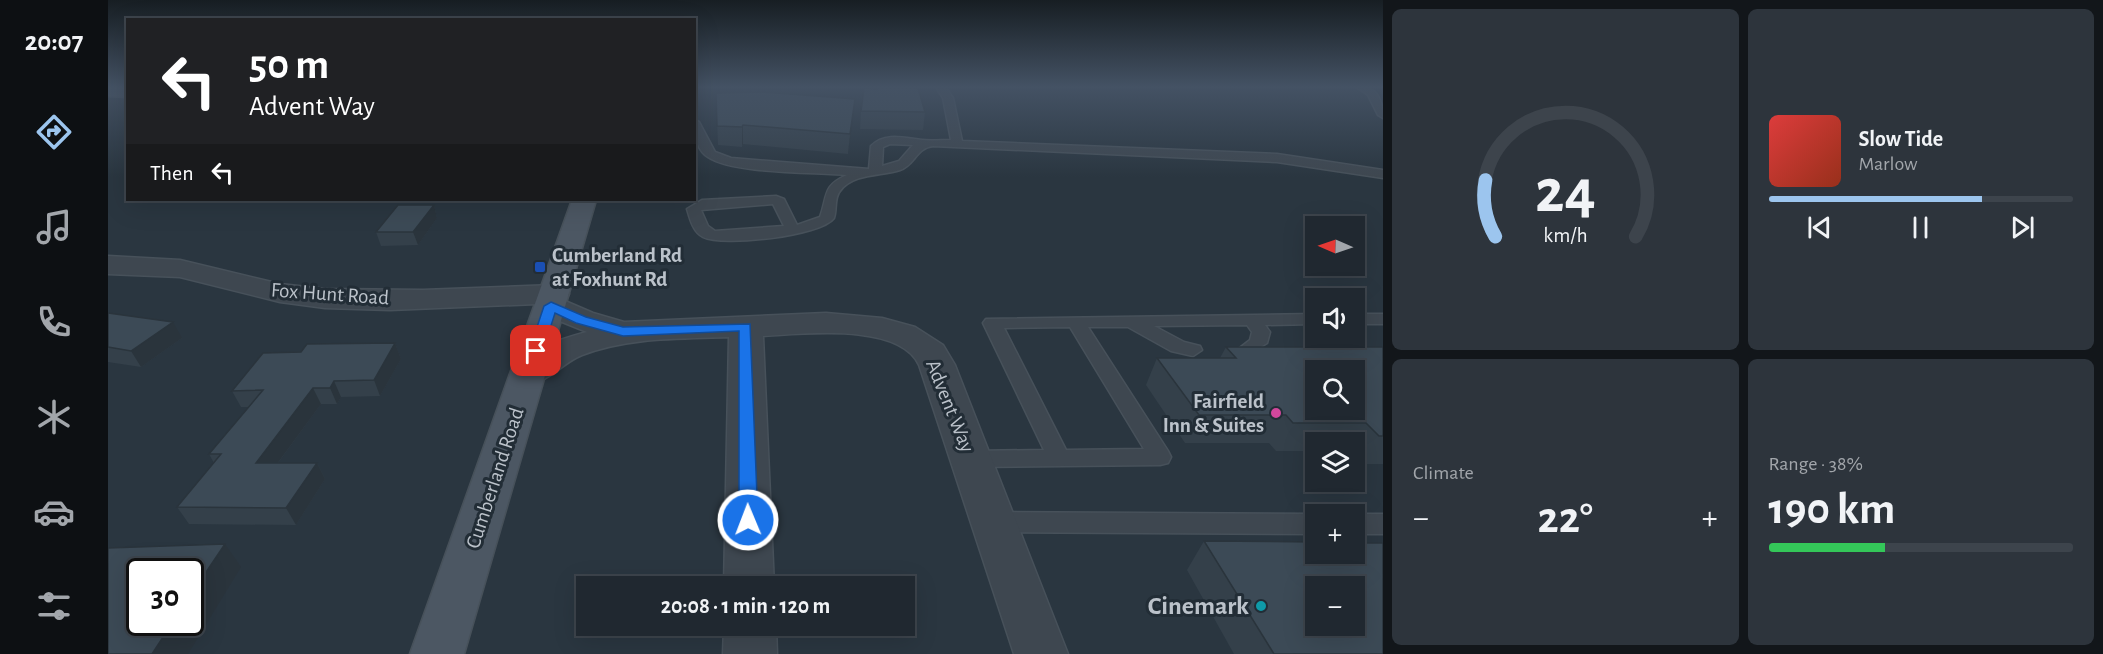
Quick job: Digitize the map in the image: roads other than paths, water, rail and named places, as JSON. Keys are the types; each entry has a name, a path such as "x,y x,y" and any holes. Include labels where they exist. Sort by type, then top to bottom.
{"main road":[{"name":"Cumberland Road","path":"437,654 584,201"}],"street":[{"name":"Fox Hunt Road","path":"108,265 169,267 217,276 264,290 329,298 552,300"},
{"name":"Advent Way","path":"552,300 581,320 623,332"},
{"name":"Advent Way","path":"529,373 568,348 623,332 826,323 861,326 903,334 920,343 931,353 937,365 1041,654"},
{"path":"746,327 749,576"},
{"path":"750,636 750,654"}],"lane":[{"path":"952,117 957,144"},
{"path":"696,126 710,154 721,160 875,173"},
{"path":"875,173 877,146 893,140 923,144 1277,158 1383,174"},
{"path":"792,229 776,200 702,204 694,210 702,231 711,236 792,229 810,227 824,221 828,215 831,195 837,187 851,178 905,163 910,151 923,144"},
{"path":"1059,458 992,323 1305,319"},
{"path":"1365,319 1383,319"},
{"path":"1246,350 1258,343 1261,332 1253,320"},
{"path":"971,459 1160,457 1076,322"},
{"path":"1133,322 1178,347 1193,350"},
{"path":"995,522 1305,524"},
{"path":"1365,524 1383,524"}],"place":[{"name":"Cumberland Rd at Foxhunt Rd","path":"540,267"},
{"name":"Fairfield Inn & Suites","path":"1276,413"},
{"name":"Cinemark","path":"1261,606"}]}
